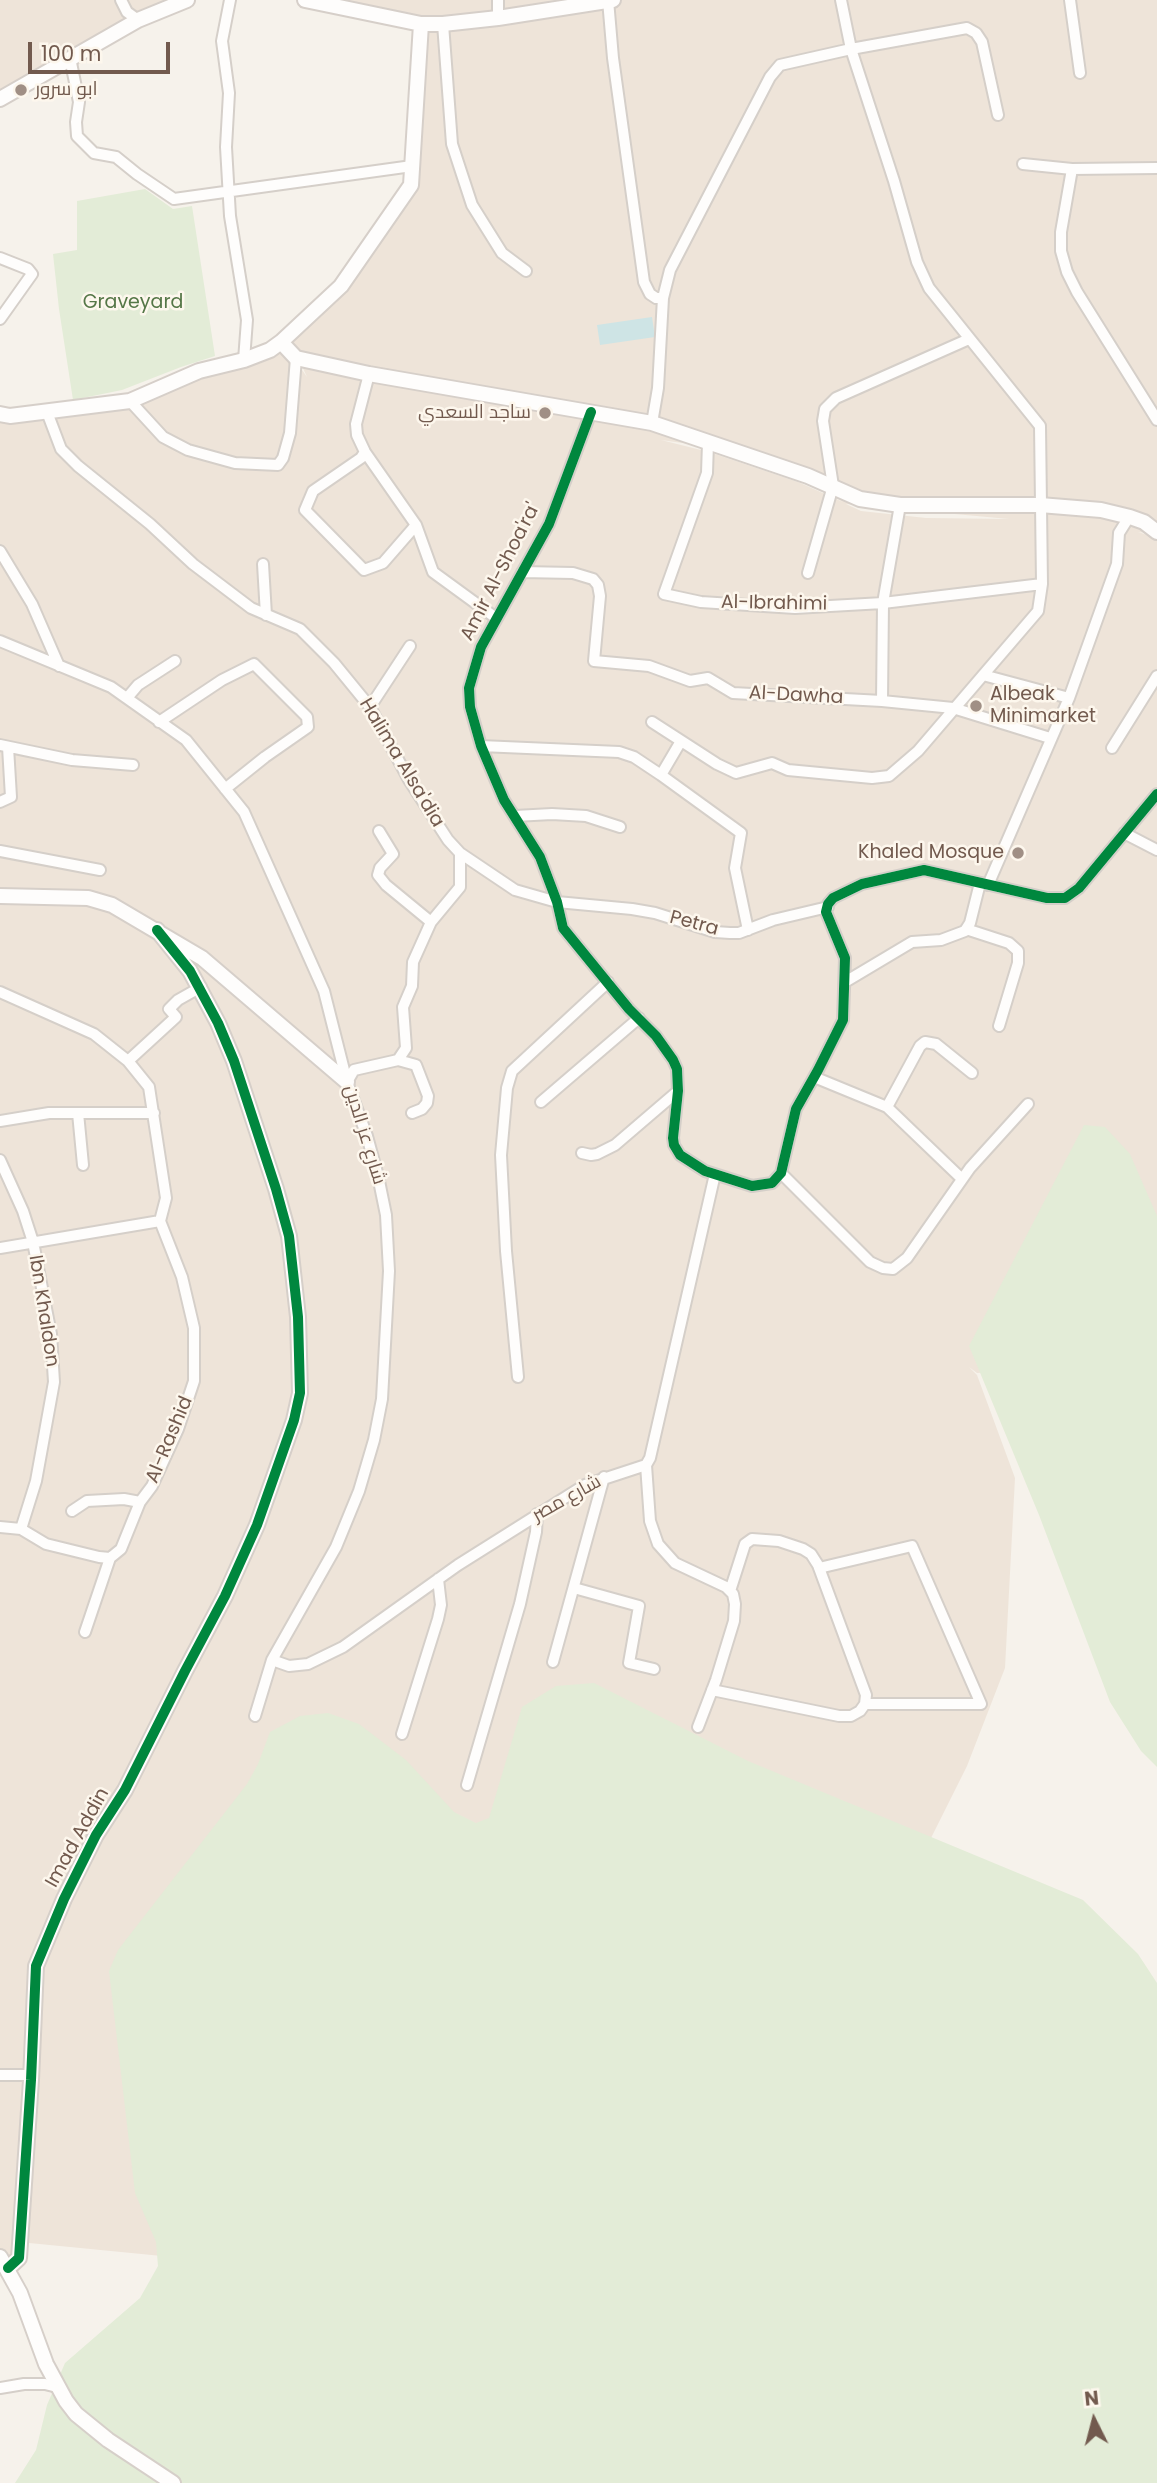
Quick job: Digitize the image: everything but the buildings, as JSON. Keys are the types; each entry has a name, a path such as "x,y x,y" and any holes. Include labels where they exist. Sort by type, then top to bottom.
{"street":[{"path":"121,0 127,12 138,20"},
{"path":"0,99 138,20 187,0"},
{"path":"230,0 222,41 229,93 226,147 230,216 247,320 244,360"},
{"path":"305,0 421,24 498,18 610,0 613,58 644,282 649,294 663,298"},
{"path":"498,0 498,18"},
{"path":"652,722 717,764 736,773 772,763 788,770 882,778 898,770 918,751 1038,611 1042,584 1040,426 929,288 917,262 851,48 841,0"},
{"path":"1070,0 1080,73"},
{"path":"0,414 47,412 130,401 199,371 244,360 281,342 341,286 411,185 421,24"},
{"path":"443,24 452,144 472,205 502,253 526,271"},
{"path":"652,424 663,298 670,270 776,68 789,61 851,48 961,27 971,29 982,42 998,115"},
{"path":"69,58 79,102 77,136 94,153 116,157 174,199 412,166"},
{"path":"1023,164 1072,169 1157,168"},
{"path":"1072,169 1060,232 1061,251 1067,272 1157,420"},
{"path":"0,258 28,269 32,274 0,319"},
{"path":"808,573 833,486 823,421 829,403 969,339"},
{"path":"281,342 296,358 369,374 652,424 833,486 860,499 900,505 1040,505 1101,510 1144,522 1157,531"},
{"path":"130,401 163,437 188,450 235,463 278,466 290,433 296,358"},
{"path":"369,374 356,424 357,435 365,453 416,525 429,565 436,577 496,618"},
{"name":"Halima Alsa'dia","path":"47,412 63,453 150,524 193,564 251,608 300,629 334,663 370,707 409,780 448,840 460,853 515,890 557,902"},
{"name":"Amir Al-Shoa'ra'","path":"591,412 549,524 496,618 473,668 469,688 470,707 481,746 504,800 540,857 557,902 563,928 667,1049 677,1069 678,1091 673,1138 676,1150 705,1171 715,1174"},
{"name":"Al-Ibrahimi","path":"708,443 707,472 664,594 701,601 795,608 883,603 1042,584"},
{"path":"365,453 313,491 305,510 365,570 383,563 416,525"},
{"path":"882,701 883,603 900,505"},
{"path":"845,982 904,946 958,935 970,923 984,884 1069,698 1117,564 1119,533 1129,517"},
{"path":"0,551 28,596 60,666"},
{"path":"263,564 266,615"},
{"name":"Al-Dawha","path":"522,572 573,573 593,579 598,585 600,596 594,662 649,666 690,681 708,678 733,693 882,701 953,708 1050,738"},
{"name":"شارع عز الدين","path":"0,641 111,687 127,698 186,740 244,812 324,991 347,1082 367,1136 386,1214 389,1270 383,1399 374,1440 359,1491 337,1547 272,1660 255,1716"},
{"path":"370,707 410,646"},
{"path":"127,698 138,685 176,661"},
{"path":"159,722 222,680 254,664 307,717 309,727 225,789"},
{"path":"983,675 1069,698"},
{"path":"1112,748 1157,676"},
{"path":"661,775 681,741"},
{"path":"0,802 11,797 4,746 72,760 133,765"},
{"path":"481,746 619,752 634,757 661,775 741,833 735,868 748,930"},
{"path":"1157,794 1124,833 1157,850"},
{"path":"515,816 586,816 620,827"},
{"path":"379,831 393,854 380,868 378,875 386,885 431,922"},
{"name":"Petra","path":"557,902 644,911 715,932 730,933 828,906 833,898 846,890 913,871 938,872 1047,898 1069,897 1124,833"},
{"path":"0,851 100,870"},
{"path":"398,1060 405,1048 404,1004 412,986 413,962 431,922 460,887 460,853"},
{"path":"0,896 88,898 111,904 202,958 347,1082 356,1068 398,1060 416,1065 428,1096 422,1109 412,1114"},
{"path":"730,1591 675,1563 658,1544 650,1521 646,1465 650,1458 715,1174 752,1186 764,1186 772,1183 781,1173 796,1110 843,1020 845,958 827,918 828,906"},
{"path":"966,929 1009,943 1018,951 1018,963 999,1026"},
{"name":"Imad Addin","path":"4,2263 19,2258 36,1966 64,1899 96,1835 125,1790 225,1596 257,1525 294,1420 300,1393 298,1317 289,1236 276,1189 234,1061 201,987 158,930"},
{"path":"518,1377 506,1251 501,1155 507,1088 512,1071 608,982"},
{"path":"128,1061 176,1017 169,1009 178,1000 201,987"},
{"path":"0,992 94,1034 128,1061 151,1091 166,1198 160,1221 0,1248"},
{"path":"541,1102 639,1018"},
{"path":"887,1107 920,1046 925,1042 936,1044 972,1073"},
{"path":"814,1077 887,1107 962,1179"},
{"path":"582,1153 597,1154 615,1146 678,1091"},
{"path":"781,1173 870,1262 888,1269 897,1267 907,1258 962,1179 1028,1104"},
{"path":"0,1121 49,1113 154,1113"},
{"path":"78,1113 83,1166"},
{"name":"Ibn Khaldon","path":"0,1160 23,1211 33,1242 51,1334 54,1382 36,1481 21,1529"},
{"name":"Al-Rashid","path":"85,1632 110,1558 121,1549 141,1502 152,1486 178,1429 194,1381 194,1328 181,1275 160,1221"},
{"name":"شارع مصر","path":"272,1660 289,1666 308,1664 322,1658 343,1647 438,1579 585,1485 646,1465"},
{"path":"553,1662 604,1477"},
{"path":"72,1511 87,1501 124,1499 141,1502"},
{"path":"467,1785 520,1604 536,1532 537,1514"},
{"path":"0,1527 21,1529 46,1544 99,1558 110,1558"},
{"path":"698,1727 734,1621 735,1604 730,1591 745,1544 752,1539 779,1541 803,1549 811,1555 819,1568 866,1695 865,1704 852,1716 839,1716 712,1690"},
{"path":"819,1568 912,1546 981,1704 865,1704"},
{"path":"402,1734 438,1619 438,1579"},
{"path":"573,1588 639,1606 629,1663 654,1669"},
{"path":"0,2075 31,2075"},
{"path":"4,2263 20,2293 40,2350 57,2387 76,2414 108,2440 173,2483"},
{"path":"0,2388 24,2384 57,2387"}],"shaded area":[{"path":"0,0 187,0 0,99"},
{"path":"311,0 1157,0 1157,534 1138,532 1157,538 1157,1368 977,1373 969,1367 977,1375 1015,1478 1005,1668 967,1766 917,1866 223,2262 19,2242 19,2234 7,2264 0,2257 0,414 129,403 283,343 307,377 291,342 415,193 422,27","holes":["661,440 711,447 797,476 843,502 798,482 709,452","846,504 1009,519 926,518 861,511"]},
{"path":"652,317 655,337 600,345 597,325"}],"green space":[{"name":"Graveyard","path":"145,189 173,209 192,206 215,356 122,390 73,400 53,254 77,250 77,201"},
{"path":"1084,1125 1105,1127 1130,1154 1157,1216 1157,1767 1141,1751 1110,1702 1039,1515 969,1346"},
{"path":"594,1683 748,1761 1083,1900 1138,1954 1157,1983 1157,2483 15,2483 36,2450 47,2405 65,2363 140,2298 158,2266 156,2242 135,2193 109,1971 118,1950 247,1784 270,1732 300,1716 328,1713 359,1724 406,1760 454,1812 476,1823 489,1818 522,1707 556,1686"}],"cycle path":[{"path":"591,412 549,524 481,647 469,688 470,707 481,746 504,800 540,857 557,902 563,928 629,1009 656,1036 673,1060 677,1069 678,1091 673,1138 680,1155 705,1171 752,1186 772,1183 781,1173 796,1109 843,1020 845,958 826,912 833,898 862,884 924,870 1047,898 1065,898 1079,888 1157,794"},
{"path":"8,2268 19,2258 36,1966 64,1899 96,1835 125,1790 225,1596 257,1525 294,1420 300,1393 298,1317 289,1236 276,1189 234,1061 218,1023 190,971 157,930"}],"place":[{"name":"ابو سرور","path":"21,90"},
{"name":"ساجد السعدي","path":"545,413"},
{"name":"Albeak Minimarket","path":"976,706"},
{"name":"Khaled Mosque","path":"1018,853"}]}
